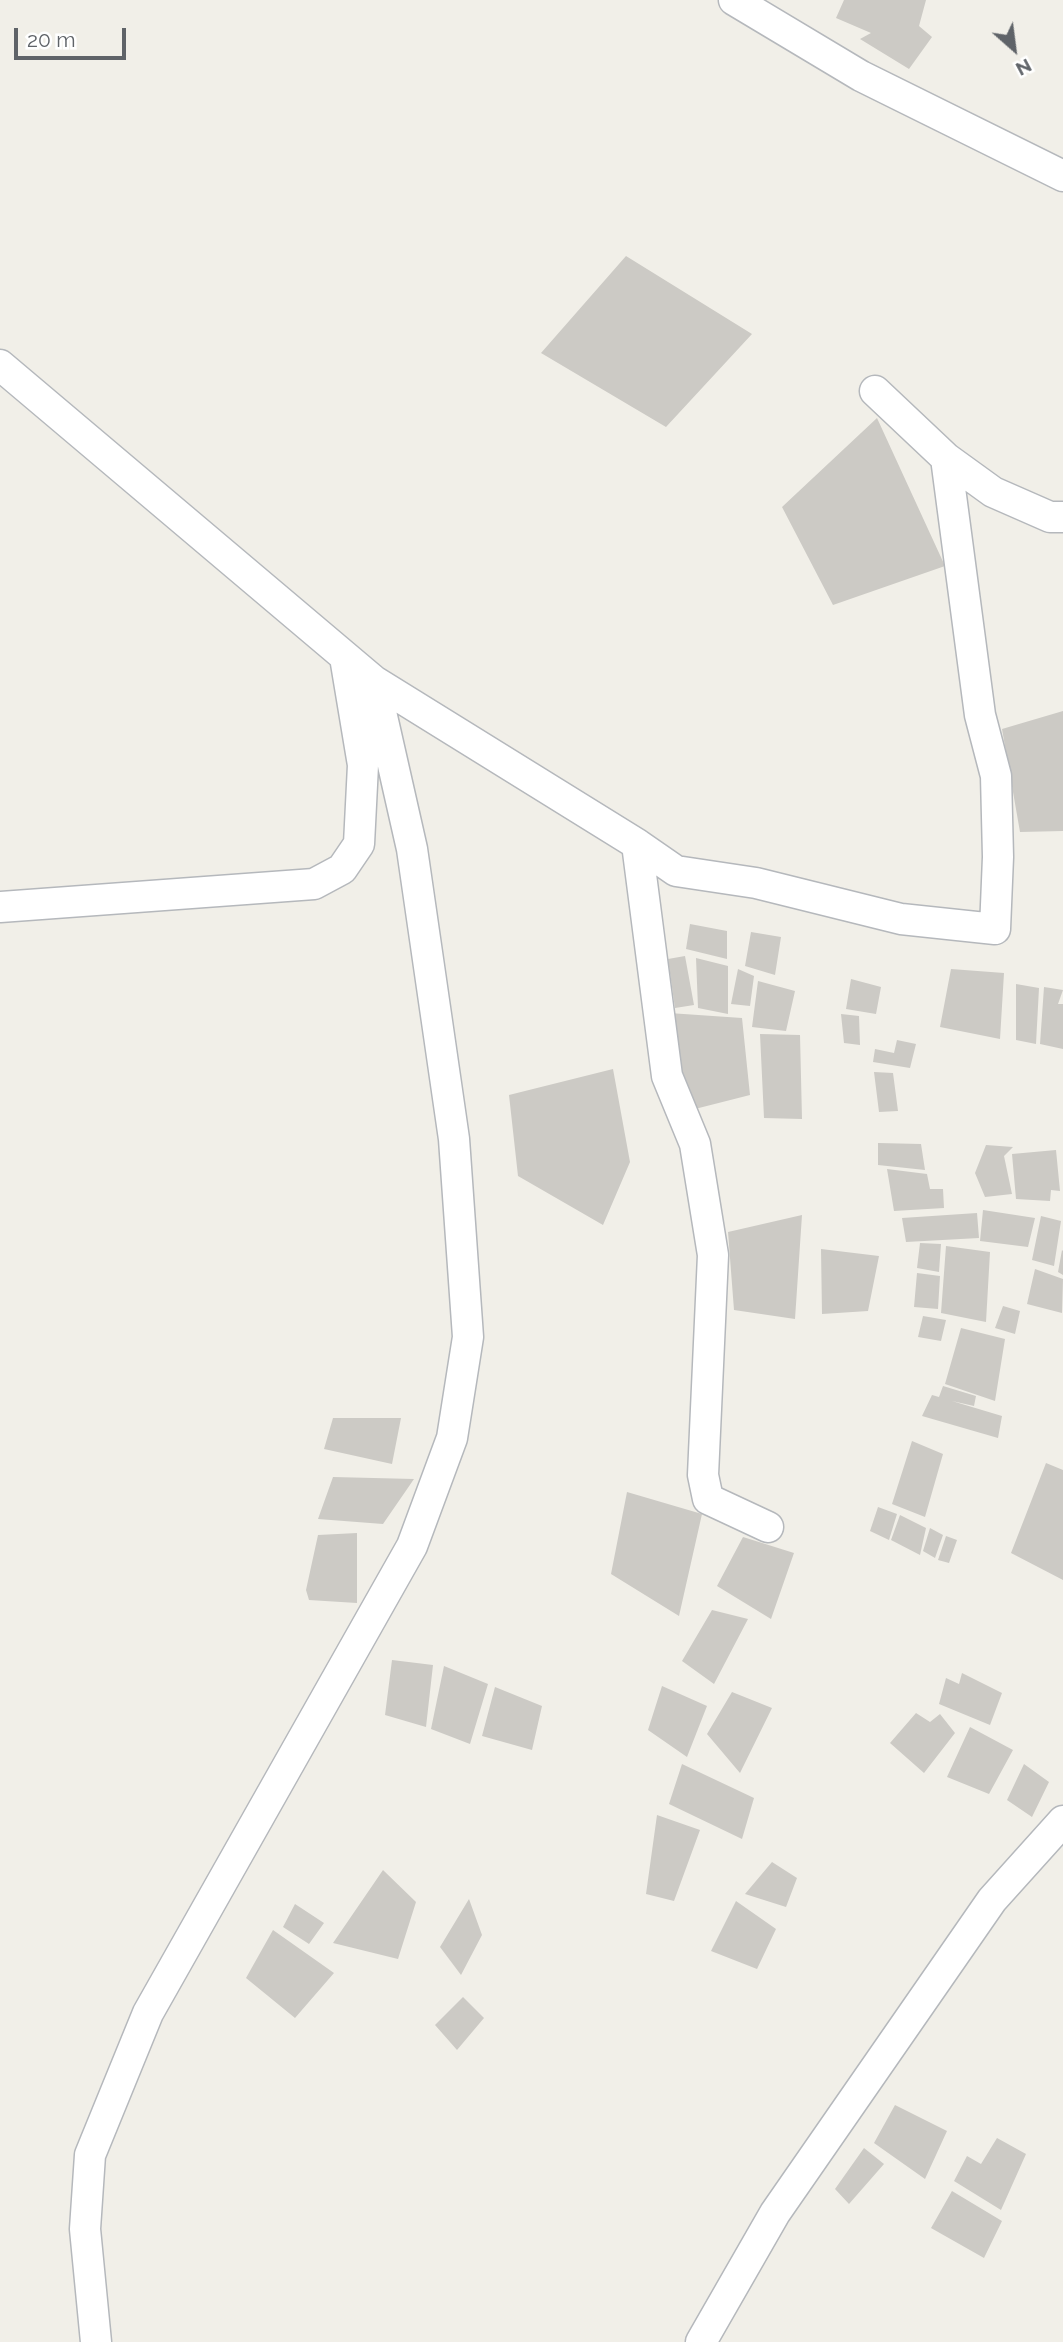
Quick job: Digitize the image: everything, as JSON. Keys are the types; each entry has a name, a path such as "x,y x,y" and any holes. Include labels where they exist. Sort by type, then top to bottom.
{"street":[{"path":"734,0 861,76 1063,176"},
{"path":"0,365 374,681 676,871 756,883 901,919 995,929 998,857 996,776 980,715 947,458"},
{"path":"875,391 947,458 993,492 1050,517 1063,517"},
{"path":"0,907 314,884 342,869 359,844 363,765 345,657"},
{"path":"96,2342 85,2229 90,2155 148,2013 412,1546 452,1438 468,1337 454,1139 412,849 374,681"},
{"path":"637,844 667,1076 695,1144 713,1255 703,1475 708,1499 768,1527"},
{"path":"701,2342 775,2213 992,1900 1063,1821"}],"building":[{"path":"844,0 926,0 919,26 932,37 909,69 860,39 871,33 836,18"},
{"path":"626,256 752,334 666,427 541,353"},
{"path":"877,418 945,566 833,605 782,507"},
{"path":"1063,711 1063,831 1020,832 1002,729"},
{"path":"690,924 727,931 727,959 686,949"},
{"path":"751,932 781,937 775,975 745,966"},
{"path":"685,956 694,1005 675,1008 668,959"},
{"path":"696,958 728,966 728,1014 698,1008"},
{"path":"738,969 754,976 750,1006 731,1004"},
{"path":"951,969 1004,973 1000,1039 940,1027"},
{"path":"851,979 881,987 876,1014 846,1009"},
{"path":"758,981 795,991 786,1031 752,1027"},
{"path":"1016,984 1039,988 1036,1044 1016,1040"},
{"path":"1044,987 1063,990 1058,1004 1063,1004 1063,1049 1040,1044"},
{"path":"669,1013 742,1018 750,1095 691,1110"},
{"path":"841,1014 859,1016 860,1045 844,1043"},
{"path":"760,1034 800,1035 802,1119 764,1118"},
{"path":"897,1040 916,1044 910,1068 873,1062 875,1049 894,1053"},
{"path":"613,1069 630,1162 603,1225 518,1176 509,1095"},
{"path":"874,1072 893,1073 898,1111 879,1112"},
{"path":"878,1143 921,1144 925,1170 878,1165"},
{"path":"986,1145 1013,1147 1004,1156 1012,1194 985,1197 975,1173"},
{"path":"1056,1150 1060,1191 1051,1190 1050,1201 1016,1199 1012,1154"},
{"path":"887,1169 927,1174 930,1189 943,1189 944,1208 894,1211"},
{"path":"983,1210 1035,1218 1028,1247 980,1241"},
{"path":"977,1213 979,1238 906,1242 902,1218"},
{"path":"802,1215 795,1319 734,1310 728,1232"},
{"path":"1041,1216 1061,1221 1054,1266 1032,1260"},
{"path":"920,1243 941,1244 939,1272 917,1268"},
{"path":"946,1246 990,1252 986,1322 941,1313"},
{"path":"821,1249 879,1256 868,1311 822,1314"},
{"path":"1063,1251 1063,1275 1058,1272"},
{"path":"1035,1269 1063,1279 1062,1313 1027,1304"},
{"path":"917,1273 940,1276 938,1309 914,1307"},
{"path":"1003,1306 1020,1311 1015,1334 995,1328"},
{"path":"923,1316 946,1320 941,1341 918,1337"},
{"path":"961,1328 1005,1339 995,1401 945,1384"},
{"path":"943,1386 976,1396 974,1406 952,1401 1002,1416 998,1438 922,1416 932,1395 939,1397"},
{"path":"333,1418 401,1418 392,1464 324,1449"},
{"path":"912,1441 943,1454 925,1517 892,1504"},
{"path":"1046,1463 1063,1470 1063,1580 1011,1553"},
{"path":"333,1477 414,1479 383,1524 318,1519"},
{"path":"627,1492 702,1514 679,1616 611,1574"},
{"path":"878,1507 897,1514 889,1540 870,1531"},
{"path":"900,1515 926,1528 920,1555 891,1540"},
{"path":"930,1528 943,1535 935,1558 923,1551"},
{"path":"357,1533 357,1603 309,1600 306,1590 318,1535"},
{"path":"946,1536 957,1540 949,1563 938,1560"},
{"path":"743,1537 794,1553 771,1619 717,1586"},
{"path":"712,1610 748,1619 714,1684 682,1661"},
{"path":"392,1660 433,1665 426,1727 385,1715"},
{"path":"444,1666 488,1684 470,1744 431,1729"},
{"path":"962,1673 1002,1693 990,1725 939,1704 946,1678 959,1684"},
{"path":"662,1686 707,1706 687,1757 648,1730"},
{"path":"495,1687 542,1706 532,1750 482,1736"},
{"path":"732,1692 772,1708 740,1773 707,1734"},
{"path":"916,1713 930,1722 940,1714 955,1733 924,1773 890,1743"},
{"path":"970,1727 1013,1750 989,1794 947,1777"},
{"path":"682,1764 754,1798 742,1839 669,1804"},
{"path":"1024,1764 1049,1782 1032,1817 1007,1800"},
{"path":"657,1815 700,1830 674,1901 646,1894"},
{"path":"772,1862 797,1878 786,1907 745,1894"},
{"path":"383,1870 416,1902 398,1959 333,1943"},
{"path":"469,1899 482,1935 461,1975 440,1947"},
{"path":"736,1901 776,1929 757,1969 711,1951"},
{"path":"295,1904 324,1923 309,1944 283,1927"},
{"path":"273,1930 334,1973 295,2018 246,1978"},
{"path":"463,1997 484,2018 457,2050 435,2025"},
{"path":"895,2105 947,2131 925,2179 874,2143"},
{"path":"997,2138 1026,2154 1001,2210 954,2181 967,2156 981,2164"},
{"path":"864,2148 884,2164 849,2204 835,2189"},
{"path":"952,2191 1002,2221 984,2258 931,2228"}]}
